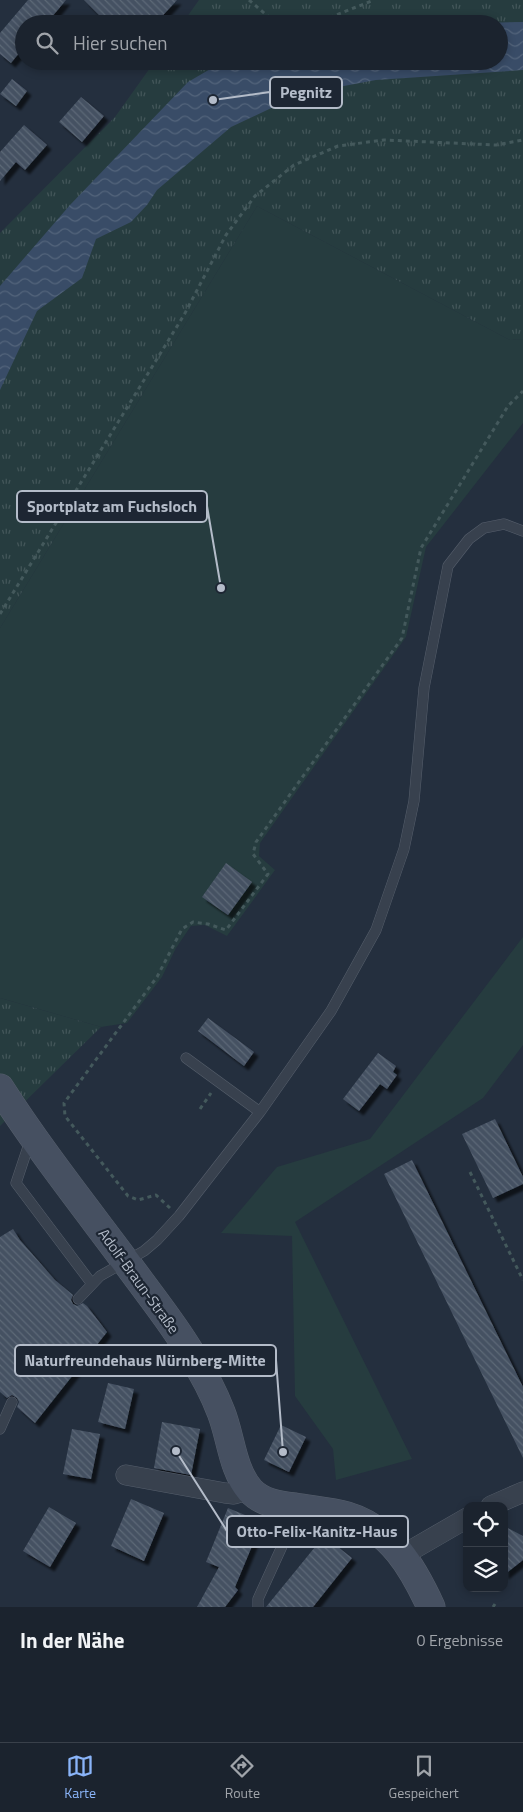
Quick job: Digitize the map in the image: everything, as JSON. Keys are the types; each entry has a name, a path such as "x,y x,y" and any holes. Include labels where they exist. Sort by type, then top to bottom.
{"main road":[{"name":"Adolf-Braun-Straße","path":"0,1088 32,1135 165,1316 201,1370 221,1412 239,1472 250,1489 264,1500 275,1504 331,1512 358,1520 381,1534 403,1555 417,1577 431,1607"}],"street":[{"path":"126,1475 225,1493 234,1494 250,1489"},
{"path":"500,1502 523,1492"},
{"path":"403,1555 463,1520"}],"lane":[{"path":"78,1299 100,1276 144,1251 179,1216 260,1112 331,1011 376,930 404,850 414,801 424,688 448,566 469,539 484,528 504,524 523,531"},
{"path":"186,1058 260,1112"},
{"path":"32,1135 16,1184 92,1284"},
{"path":"0,1429 12,1402"},
{"path":"258,1607 258,1600 300,1508"}],"path":[{"path":"248,0 266,15"},
{"path":"336,15 374,0"},
{"path":"0,614 184,315 226,235 255,196 294,165 338,146 384,140 496,145 523,140"},
{"path":"179,1216 156,1195 138,1200 128,1196 65,1116 64,1103 157,978 182,929 193,922 208,924 226,930 268,874 253,854 256,842 402,638 422,548 508,406 523,391"},
{"path":"200,1109 218,1082"},
{"path":"470,1172 523,1280"}],"green space":[{"path":"199,0 523,0 523,339 510,340 257,206 0,628 0,233 115,117 149,70 508,70 508,15 188,15"},
{"path":"257,206 510,340 523,339 523,423 426,547 406,637 260,843 259,856 275,870 227,936 205,925 191,926 176,948 162,977 127,1023 101,1027 0,998 0,628"},
{"path":"523,937 523,1045 483,1098 295,1222 412,1459 336,1480 333,1449 295,1396 292,1236 221,1233 277,1167 370,1139"},
{"path":"0,998 101,1027 0,1126"}],"water":[{"path":"508,22 523,22 523,70 376,80 301,94 231,127 157,190 147,205 131,222 96,239 82,278 37,311 0,390 0,286 70,205 188,82 209,70 508,70"}],"building":[{"path":"28,0 66,0 54,15 15,15"},
{"path":"84,0 177,0 163,15 99,15"},
{"path":"15,15 15,58 11,63 0,54 0,33"},
{"path":"12,79 27,91 16,106 0,94"},
{"path":"81,97 104,116 82,142 59,122"},
{"path":"24,125 47,145 25,170 16,162 0,181 0,152"},
{"path":"226,863 252,882 228,915 202,897"},
{"path":"208,1018 254,1052 244,1066 198,1031"},
{"path":"378,1053 396,1066 393,1072 397,1075 387,1089 380,1084 359,1111 343,1099"},
{"path":"495,1119 523,1177 523,1184 493,1198 462,1134"},
{"path":"412,1160 523,1387 523,1458 384,1174"},
{"path":"13,1229 20,1240 55,1280 73,1295 71,1300 73,1304 77,1306 83,1303 87,1306 107,1332 35,1423 17,1407 19,1402 17,1398 12,1395 7,1398 0,1392 0,1237"},
{"path":"108,1383 134,1389 125,1429 98,1422"},
{"path":"162,1422 200,1429 191,1475 154,1468"},
{"path":"281,1425 306,1437 289,1472 264,1460"},
{"path":"72,1429 100,1434 91,1479 63,1474"},
{"path":"131,1499 164,1513 144,1561 111,1546"},
{"path":"49,1507 76,1523 50,1567 23,1551"},
{"path":"228,1508 262,1522 235,1587 238,1590 225,1607 197,1607 219,1567 206,1562"},
{"path":"508,1528 523,1536 523,1560 508,1572"},
{"path":"324,1536 352,1558 313,1607 266,1607"}],"place":[{"name":"Pegnitz","path":"213,100"},
{"name":"Sportplatz am Fuchsloch","path":"221,588"},
{"name":"Otto-Felix-Kanitz-Haus","path":"176,1451"},
{"name":"Naturfreundehaus Nürnberg-Mitte","path":"283,1452"}]}
